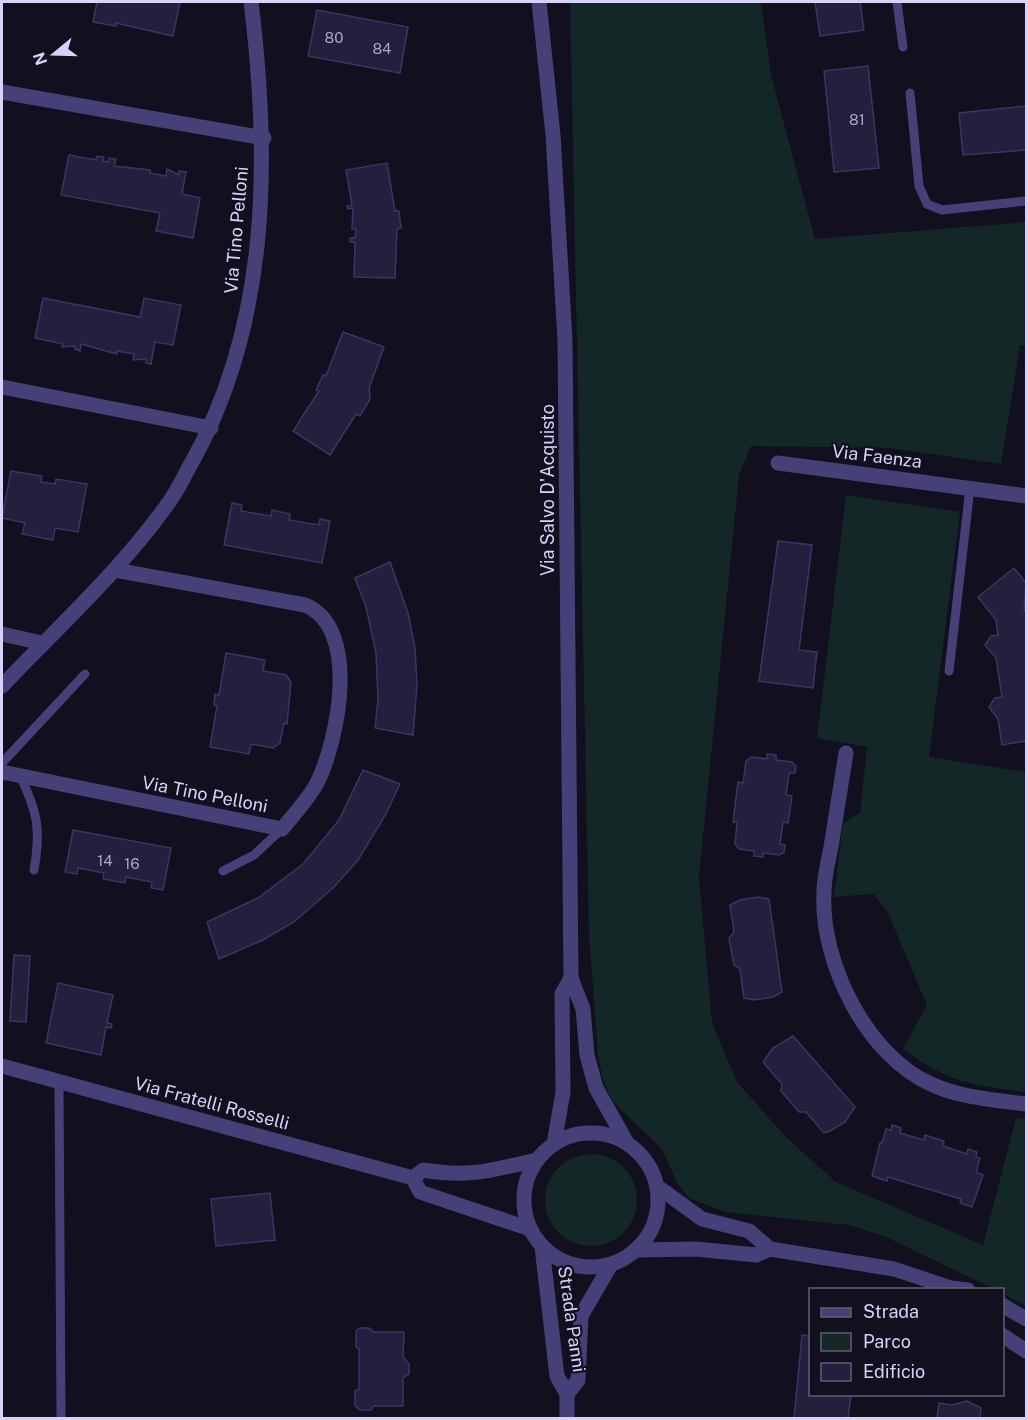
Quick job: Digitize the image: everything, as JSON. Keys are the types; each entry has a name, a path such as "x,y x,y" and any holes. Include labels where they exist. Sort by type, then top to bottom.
{"street":[{"name":"Via Tino Pelloni","path":"2,686 115,570 169,504 211,428 237,357 253,288 264,138 251,2"},
{"name":"Via Salvo D'Acquisto","path":"539,2 553,135 565,340 571,978 583,1009 587,1054 596,1088 627,1143"},
{"path":"2,92 264,138"},
{"path":"2,387 211,428"},
{"name":"Via Faenza","path":"778,463 1026,496"},
{"name":"Via Tino Pelloni","path":"2,772 282,829 317,783 329,751 336,721 340,679 338,657 326,620 317,610 305,605 115,570"},
{"path":"2,634 42,643"},
{"path":"846,753 824,892 826,932 834,960 854,1006 871,1034 896,1060 932,1085 981,1098 1026,1104"},
{"name":"Via Salvo D'Acquisto","path":"554,1144 562,1092 562,994 571,978"},
{"name":"Via Fratelli Rosselli","path":"2,1066 59,1084 413,1178 420,1192 530,1229"},
{"path":"591,1132 610,1135 627,1143 642,1155 652,1170 658,1187 658,1210 651,1232 637,1250 610,1266 585,1268 562,1261 542,1247 530,1229 524,1201 525,1186 537,1160 554,1144 572,1135 591,1132"},
{"name":"Via Fratelli Rosselli","path":"413,1178 423,1170 455,1175 482,1173 537,1160"},
{"path":"658,1187 702,1219 749,1231 770,1249 894,1269 948,1288"},
{"name":"Strada Panni","path":"542,1247 557,1376 567,1394 567,1419"},
{"path":"637,1250 696,1249 756,1256 770,1249"},
{"name":"Strada Panni","path":"567,1394 578,1380 581,1316 610,1266"},
{"path":"1004,1306 1026,1319"},
{"path":"1004,1336 1026,1351"}],"lane":[{"path":"897,2 903,47"},
{"path":"910,93 919,186 927,204 942,210 1026,201"},
{"path":"948,671 970,488"},
{"path":"2,763 85,674"},
{"path":"20,776 39,825 40,840 34,870"},
{"path":"223,871 255,855 282,829"},
{"path":"59,1084 61,1419"}],"green space":[{"path":"570,2 761,2 771,75 815,239 1026,222 1026,345 1020,345 1001,464 889,448 751,446 739,475 699,877 712,1023 737,1082 788,1139 836,1182 983,1245 1016,1118 1026,1119 1026,1306 1004,1295 1004,1288 992,1288 886,1237 849,1225 725,1212 689,1198 677,1183 662,1149 613,1102 603,1080 598,1056 589,934"},
{"path":"846,495 960,512 929,757 1026,772 1026,1092 961,1081 934,1069 903,1049 927,1005 887,911 873,894 834,897 843,823 860,813 867,747 817,738"},
{"path":"591,1154 617,1162 629,1174 637,1200 629,1226 617,1238 591,1246 565,1238 553,1226 545,1200 553,1174 565,1162"}],"building":[{"path":"97,2 180,2 173,36 116,23 116,26 93,22"},
{"path":"815,2 860,2 864,30 820,36"},
{"path":"317,10 408,27 400,73 308,56"},
{"path":"868,66 879,168 834,172 824,71"},
{"path":"1026,106 1026,150 963,155 959,113"},
{"path":"69,155 96,160 97,156 104,157 103,161 108,162 109,158 116,159 114,166 150,170 150,173 166,176 167,169 179,175 179,171 186,172 182,194 200,198 193,238 156,231 160,213 61,195"},
{"path":"387,163 395,211 399,211 401,228 397,229 395,278 354,277 355,242 350,242 350,238 355,238 356,229 352,229 353,208 348,209 347,206 352,205 346,170"},
{"path":"43,298 140,317 144,298 181,305 173,345 155,342 151,364 146,363 146,359 133,360 134,354 117,351 117,354 81,344 80,351 75,349 75,346 62,347 63,344 35,338"},
{"path":"343,332 384,347 369,388 370,399 360,416 356,414 330,455 293,431 319,391 316,390 323,375 326,376"},
{"path":"11,471 42,476 40,482 55,484 56,479 87,484 78,532 55,528 53,540 22,534 25,523 2,518"},
{"path":"232,503 242,505 241,511 271,516 272,510 290,514 289,520 319,525 320,519 330,521 322,563 224,545"},
{"path":"778,541 812,545 799,650 817,652 813,688 759,681"},
{"path":"390,562 408,613 415,648 417,684 413,735 375,728 378,700 376,653 366,607 355,578"},
{"path":"1014,568 1026,583 1024,610 1026,613 1026,741 1002,745 998,719 989,707 995,698 1002,697 996,658 985,645 991,636 998,635 996,620 978,597"},
{"path":"226,653 265,660 263,671 286,675 291,682 287,724 284,723 280,743 273,748 251,744 249,754 210,747 217,706 214,705 215,694 219,695"},
{"path":"767,754 776,755 776,760 792,762 796,766 795,773 789,773 786,795 792,796 788,823 783,822 780,844 785,845 784,852 779,855 763,853 763,857 754,856 754,851 739,849 735,844 737,822 733,822 738,782 743,783 746,761 751,757 767,759"},
{"path":"363,770 400,784 386,814 358,860 334,887 294,922 263,940 219,959 207,922 258,898 303,864 339,820"},
{"path":"73,830 171,848 163,890 151,888 152,882 126,877 125,883 103,879 104,873 78,868 77,874 65,872"},
{"path":"758,897 769,899 782,992 773,997 754,1000 744,998 740,969 734,965 729,938 734,932 730,905 740,900"},
{"path":"14,955 30,956 26,1022 10,1021"},
{"path":"58,983 113,995 107,1023 112,1024 111,1028 106,1027 101,1055 46,1043"},
{"path":"793,1036 855,1107 845,1122 830,1131 824,1133 806,1112 799,1112 781,1091 782,1084 763,1062 773,1048"},
{"path":"892,1125 901,1128 900,1133 924,1140 925,1135 944,1141 943,1146 967,1154 968,1149 977,1152 976,1157 980,1158 976,1172 983,1175 972,1207 960,1203 961,1199 888,1177 887,1181 872,1176 880,1143 882,1143 886,1129 891,1130"},
{"path":"270,1193 275,1240 216,1246 211,1199"},
{"path":"360,1328 369,1328 374,1332 404,1332 403,1357 409,1364 409,1374 403,1378 403,1406 374,1406 371,1410 360,1410 355,1406 355,1391 359,1389 359,1349 356,1347 356,1331"},
{"path":"802,1335 809,1336 809,1396 851,1396 848,1418 794,1418"},
{"path":"967,1401 981,1408 980,1418 937,1418 939,1403 952,1405"}]}
